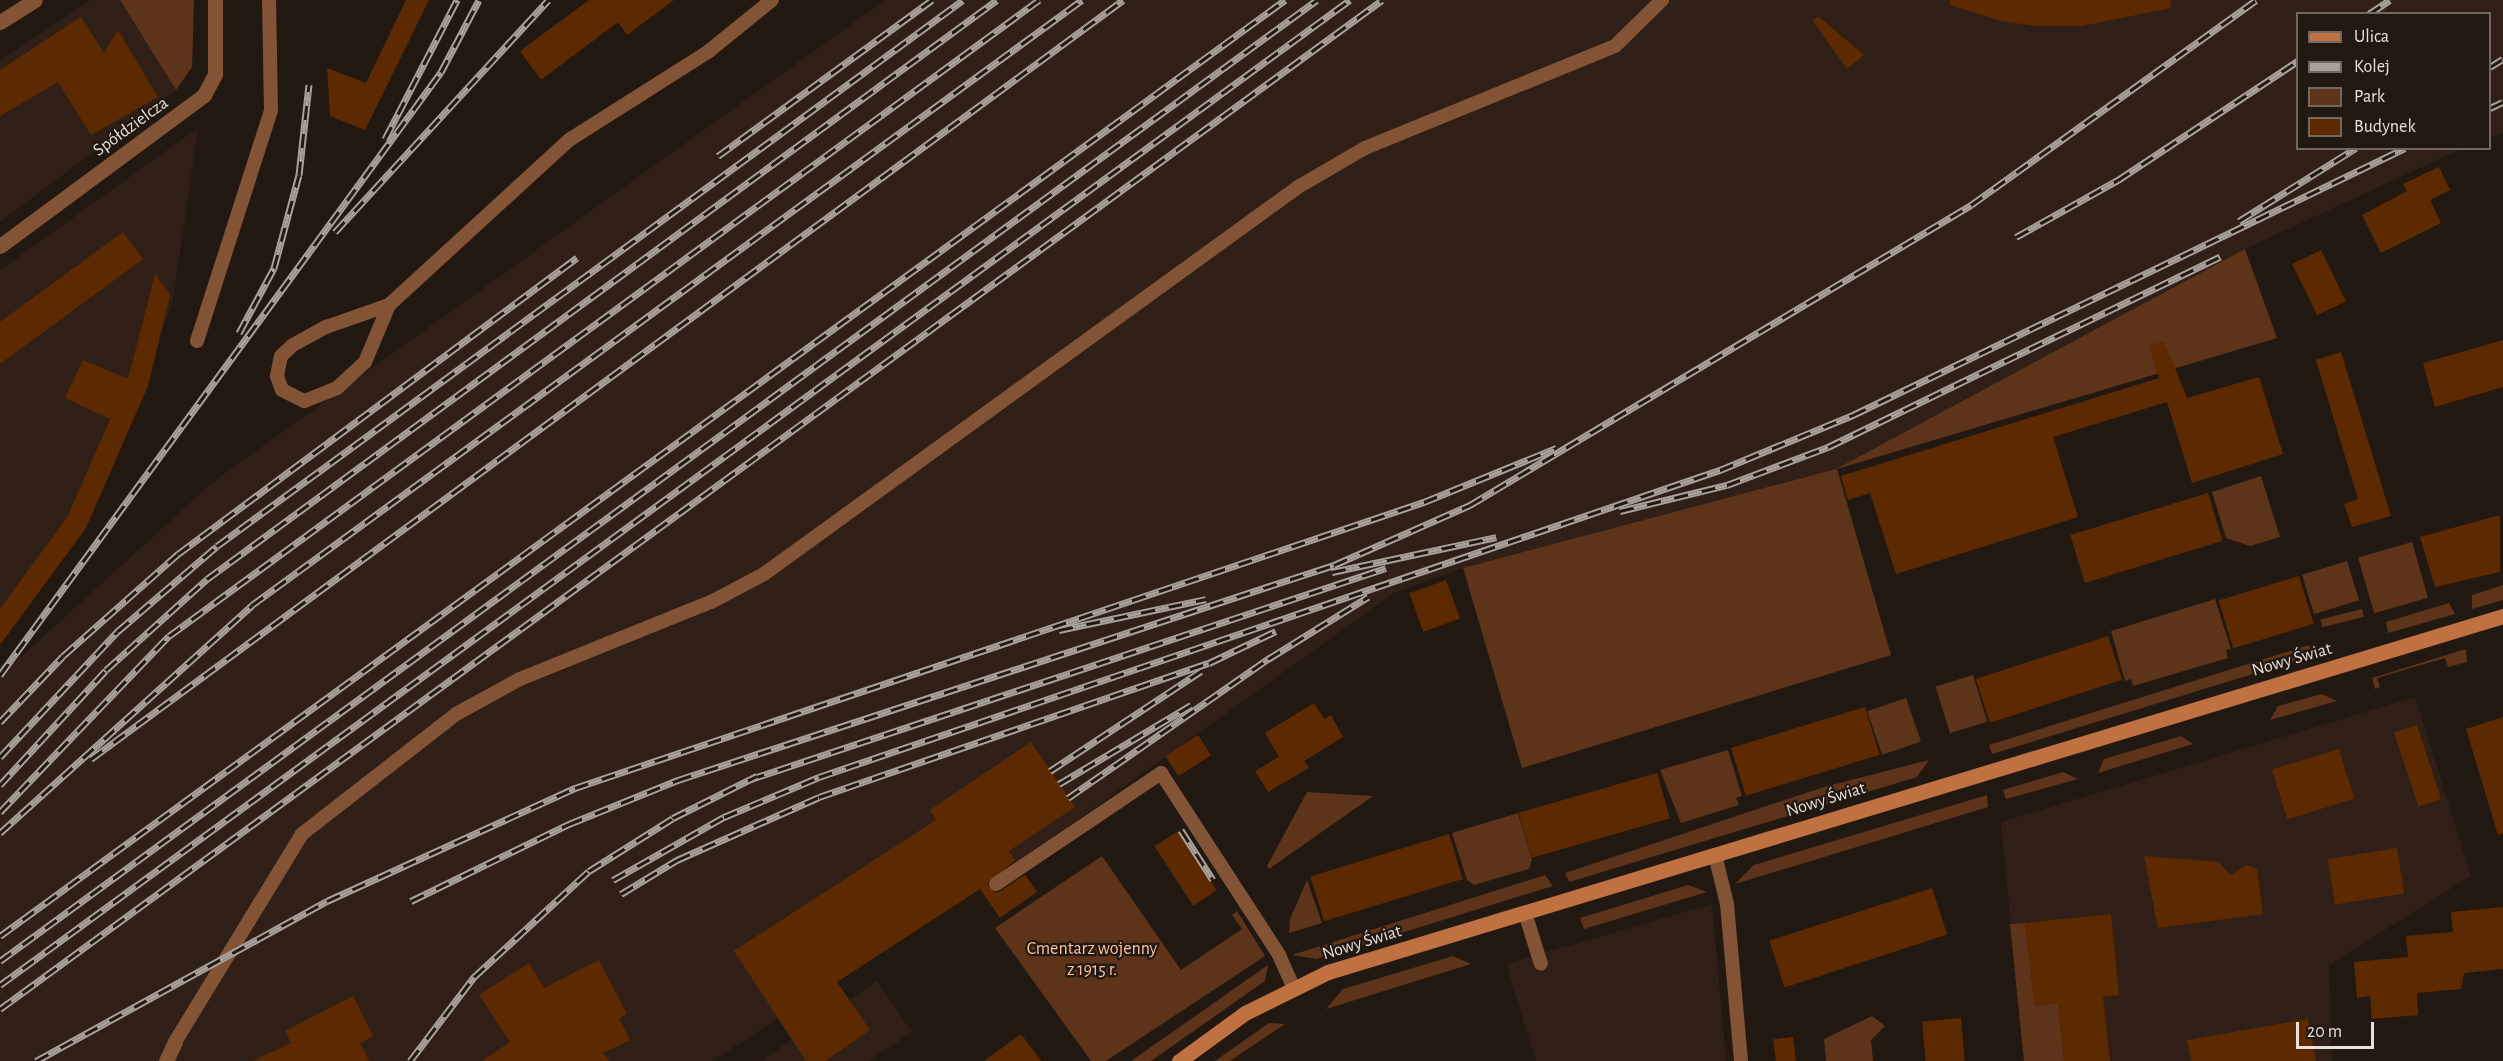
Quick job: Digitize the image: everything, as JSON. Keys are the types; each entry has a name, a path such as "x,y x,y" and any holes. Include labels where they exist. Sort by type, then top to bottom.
{"street":[{"path":"0,22 35,0"},
{"name":"Spółdzielcza","path":"0,246 204,95 214,74 215,0"},
{"name":"Nowy Świat","path":"1179,1061 1293,987 1525,913 2503,616"},
{"path":"166,1061 175,1042"}],"lane":[{"path":"197,341 271,111 269,0"},
{"path":"389,305 365,362 337,388 304,400 282,390 277,376 281,356 293,345 326,327 389,305 569,140 709,51 772,0"},
{"path":"175,1042 302,834 456,714 520,679 711,602 764,574 1298,187 1365,148 1615,46 1662,0"},
{"path":"996,884 1161,773 1279,955 1293,987"},
{"path":"1715,855 1727,904 1741,1061"},
{"path":"1525,913 1541,963"}],"shaded area":[{"path":"91,0 120,0 176,90 0,222 0,60"},
{"path":"885,0 2503,0 2503,133 2491,138 2491,12 2296,12 2296,150 2459,150 2245,249 1836,469 1463,568 1394,593 981,889 712,1061 0,1061 0,676 213,482"},
{"path":"198,128 172,306 85,506 0,620 0,270"},
{"path":"2415,697 2471,876 2329,965 2332,1061 2024,1061 2001,822"},
{"path":"1712,904 1726,1061 1536,1061 1506,964"},
{"path":"877,981 912,1032 869,1061 761,1061"}],"green space":[{"path":"120,0 194,0 192,67 176,90"},
{"path":"2245,249 2277,338 1837,469 1891,655 1522,768 1463,568 1836,469"},
{"path":"2261,476 2280,537 2250,546 2226,538 2212,492"},
{"path":"2412,542 2428,598 2374,613 2358,557"},
{"path":"2347,561 2359,600 2314,614 2302,575"},
{"path":"2503,585 2503,600 2472,609 2472,595"},
{"path":"2215,599 2231,649 2226,650 2228,658 2133,686 2131,679 2125,681 2111,631"},
{"path":"2449,603 2455,614 2388,633 2386,622"},
{"path":"2362,609 2364,617 2322,627 2320,619"},
{"path":"2309,645 2312,656 1992,754 1989,745"},
{"path":"2466,649 2467,662 2448,667 2445,658 2377,678 2380,687 2375,689 2372,678"},
{"path":"1973,675 1987,722 1950,733 1936,686"},
{"path":"2322,694 2337,701 2270,720 2278,706"},
{"path":"1906,698 1921,741 1882,755 1867,711"},
{"path":"2181,736 2193,744 2098,773 2104,759"},
{"path":"1728,750 1742,796 1736,798 1739,805 1681,823 1660,770"},
{"path":"1929,760 1917,777 1569,882 1565,873 1824,787"},
{"path":"2063,772 2078,779 2006,799 2003,790"},
{"path":"1307,792 1373,796 1269,869 1267,866"},
{"path":"1987,795 1988,807 1735,884 1754,865"},
{"path":"1518,813 1532,860 1529,869 1474,885 1467,880 1452,833"},
{"name":"Cmentarz wojenny z 1915 r.","path":"1102,856 1181,970 1242,929 1232,915 1237,911 1265,956 1106,1061 1091,1061 995,928"},
{"path":"1545,875 1553,886 1317,959 1292,955"},
{"path":"1307,880 1322,923 1289,933 1290,919"},
{"path":"1688,885 1707,892 1584,929 1580,918"},
{"path":"2025,923 2035,1006 2058,1003 2064,1061 2024,1061 2010,924"},
{"path":"1453,956 1471,964 1326,1009 1343,989"},
{"path":"1268,965 1265,981 1151,1061 1131,1061"},
{"path":"1872,1016 1885,1026 1871,1040 1873,1061 1826,1061 1824,1039"},
{"path":"1269,1023 1285,1024 1230,1061 1215,1061"}],"building":[{"path":"406,0 429,0 365,130 330,116 327,68 366,83"},
{"path":"589,0 674,0 627,35 618,22 541,80 520,51"},
{"path":"1950,0 2170,0 2171,8 2082,26 2036,26 2001,21 1950,5"},
{"path":"1818,16 1864,55 1847,69 1813,21"},
{"path":"81,17 104,53 118,30 158,97 91,135 58,82 0,116 0,70"},
{"path":"2439,167 2450,190 2430,200 2441,223 2381,253 2362,215 2407,191 2403,184"},
{"path":"123,232 143,259 0,364 0,322"},
{"path":"2321,250 2346,301 2317,315 2292,264"},
{"path":"155,274 170,295 148,386 86,528 0,645 0,609 68,516 110,419 65,398 83,360 128,379"},
{"path":"2503,340 2503,387 2435,407 2423,363"},
{"path":"2164,341 2187,398 2259,377 2283,454 2192,483 2167,402 2053,437 2078,517 1896,574 1870,493 1848,500 1841,476 2159,378 2149,346"},
{"path":"2341,352 2391,516 2352,527 2344,504 2358,499 2316,360"},
{"path":"2208,493 2223,541 2085,583 2070,535"},
{"path":"2500,515 2500,572 2435,587 2420,537"},
{"path":"2299,576 2314,624 2233,648 2219,601"},
{"path":"1446,580 1460,619 1423,632 1409,593"},
{"path":"2108,636 2122,680 1990,723 1976,679"},
{"path":"1314,703 1324,719 1331,715 1343,737 1304,761 1309,768 1268,792 1255,771 1279,757 1265,733"},
{"path":"1865,707 1880,755 1746,796 1731,748"},
{"path":"2503,717 2503,834 2498,835 2466,729"},
{"path":"2417,725 2441,799 2418,807 2394,732"},
{"path":"1198,735 1211,755 1178,776 1165,756"},
{"path":"1031,742 1075,807 1009,851 1015,860 987,884 997,893 1025,875 1037,892 1000,918 980,889 837,982 870,1030 825,1061 806,1061 734,951 936,820 930,810"},
{"path":"2339,749 2354,799 2287,819 2272,769"},
{"path":"1657,773 1670,818 1532,858 1519,813"},
{"path":"1178,831 1217,891 1193,906 1155,846"},
{"path":"1449,834 1463,879 1324,921 1310,876"},
{"path":"2397,848 2404,893 2335,904 2328,859"},
{"path":"2144,856 2218,862 2231,875 2246,865 2257,869 2263,914 2158,928"},
{"path":"1932,888 1947,935 1785,987 1769,941"},
{"path":"2503,907 2503,969 2464,973 2461,989 2417,993 2418,1015 2372,1019 2370,996 2357,998 2354,962 2408,957 2406,936 2453,932 2451,912"},
{"path":"2111,914 2119,995 2103,997 2110,1061 2064,1061 2058,1003 2035,1006 2025,923"},
{"path":"599,960 627,1014 619,1018 630,1040 603,1053 609,1061 482,1061 510,1042 479,995 529,963 544,988"},
{"path":"353,996 373,1036 360,1043 369,1061 253,1061 291,1043 285,1031"},
{"path":"1961,1018 1965,1061 1926,1061 1922,1021"},
{"path":"2308,1019 2316,1061 2191,1061 2187,1040"},
{"path":"1021,1034 1041,1061 984,1061"},
{"path":"1793,1037 1796,1061 1776,1061 1773,1039"}],"railway":[{"path":"385,139 457,0"},
{"path":"0,675 441,72 479,0"},
{"path":"335,232 548,0"},
{"path":"718,156 932,0"},
{"path":"0,757 118,631 217,546 963,0"},
{"path":"0,785 106,670 207,579 997,0"},
{"path":"0,812 169,636 1039,0"},
{"path":"0,833 252,605 1082,0"},
{"path":"91,759 1123,0"},
{"path":"0,936 1285,0"},
{"path":"0,961 1317,0"},
{"path":"0,985 1350,0"},
{"path":"0,1009 1382,0"},
{"path":"411,901 569,824 678,780 1334,565 1470,505 1971,205 2256,0"},
{"path":"2372,12 2390,0"},
{"path":"2491,66 2503,59"},
{"path":"2016,237 2118,180 2296,62"},
{"path":"239,333 274,268 299,175 309,85"},
{"path":"2491,108 2503,102"},
{"path":"2239,221 2353,150"},
{"path":"613,880 724,817 819,777 1720,470 1853,415 2401,150"},
{"path":"1620,511 1727,485 1828,447 2220,257"},
{"path":"0,722 63,656 178,554 577,258"},
{"path":"36,1061 327,901 575,788 1424,502 1556,448"},
{"path":"1332,572 1496,537"},
{"path":"751,779 1386,568"},
{"path":"1068,798 1268,659 1368,597"},
{"path":"1059,630 1206,599"},
{"path":"621,894 677,860 819,797 1209,663 1276,631"},
{"path":"1050,771 1201,671"},
{"path":"1059,784 1191,705"},
{"path":"410,1061 474,977 589,871 673,818 757,776"},
{"path":"1181,830 1213,880"}]}
